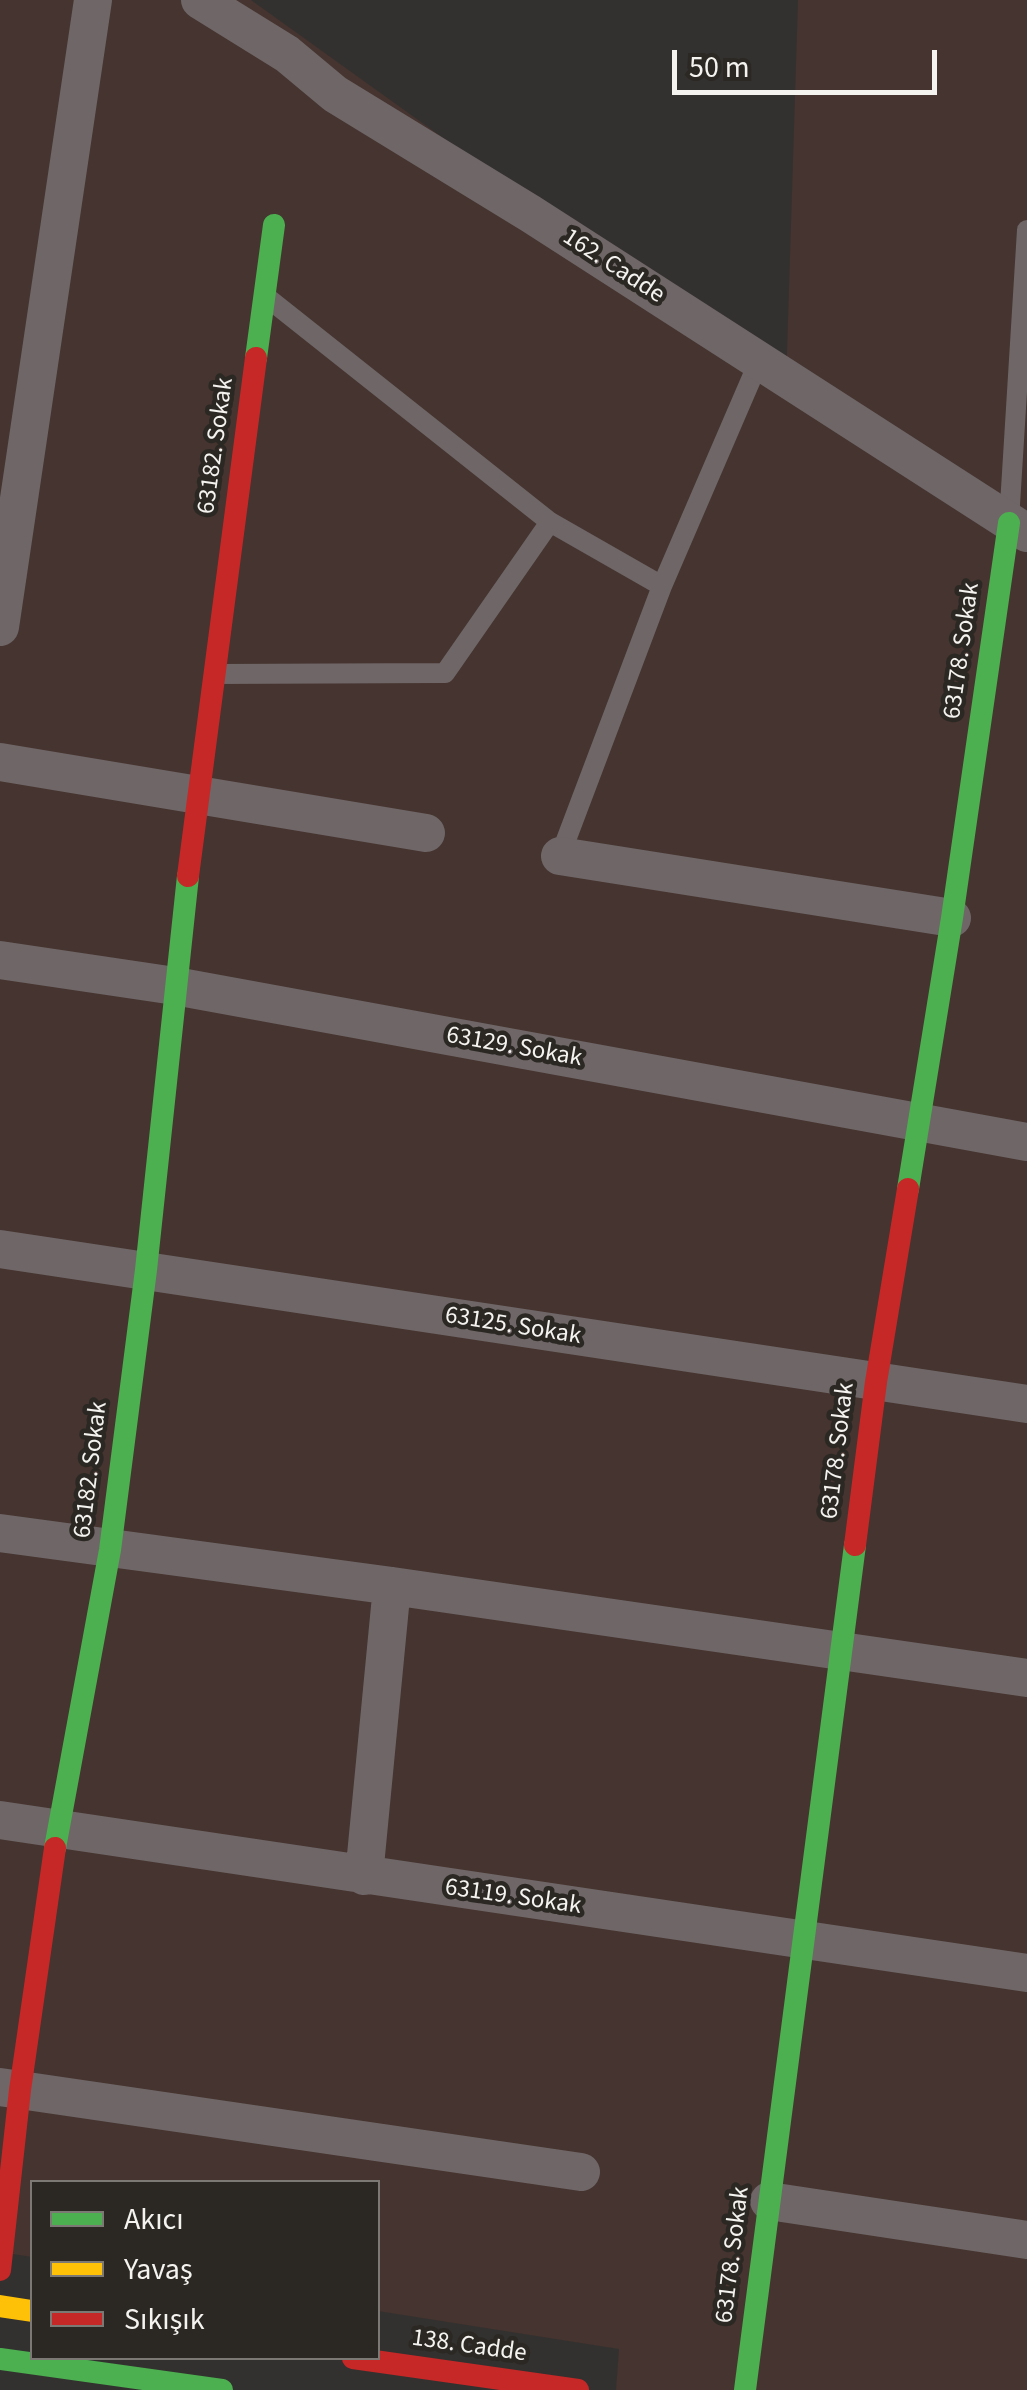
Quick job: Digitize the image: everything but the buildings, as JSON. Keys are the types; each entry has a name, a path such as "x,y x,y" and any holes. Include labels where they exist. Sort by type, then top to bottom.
{"street":[{"path":"0,628 93,0"},
{"name":"162. Cadde","path":"200,0 287,54 334,94 531,214 1018,528"},
{"name":"63182. Sokak","path":"0,2270 10,2088 110,1550 146,1270 197,795 274,225"},
{"name":"63178. Sokak","path":"745,2390 876,1382 1018,528"},
{"path":"0,762 426,833"},
{"path":"560,856 952,918"},
{"name":"63129. Sokak","path":"0,960 175,986 1027,1142"},
{"name":"63125. Sokak","path":"0,1249 1027,1404"},
{"path":"0,1533 1027,1678"},
{"path":"364,1876 392,1586"},
{"name":"63119. Sokak","path":"0,1820 1027,1973"},
{"path":"10,2088 581,2172"},
{"path":"769,2201 1027,2240"},
{"path":"0,2306 30,2311"},
{"path":"0,2359 222,2390"},
{"name":"138. Cadde","path":"367,2360 578,2390"}],"lane":[{"path":"1018,528 1027,230"},
{"path":"265,296 550,522 662,586"},
{"path":"560,856 662,586 760,361"},
{"path":"214,674 445,673 550,522"}],"shaded area":[{"path":"0,0 251,0 786,384 798,0 1027,0 1027,2390 616,2390 619,2349 380,2311 380,2180 30,2180 30,2257 0,2252"}],"traffic: fast":[{"path":"256,358 274,225"},
{"path":"908,1189 1009,523"},
{"path":"55,1848 110,1550 146,1270 188,876"},
{"path":"745,2390 855,1545"},
{"path":"0,2359 222,2390"}],"traffic: slow":[{"path":"0,2306 30,2311"}],"traffic: jam":[{"path":"188,876 256,358"},
{"path":"855,1545 876,1382 908,1189"},
{"path":"0,2270 20,2090 55,1848"},
{"path":"367,2360 578,2390"}]}
